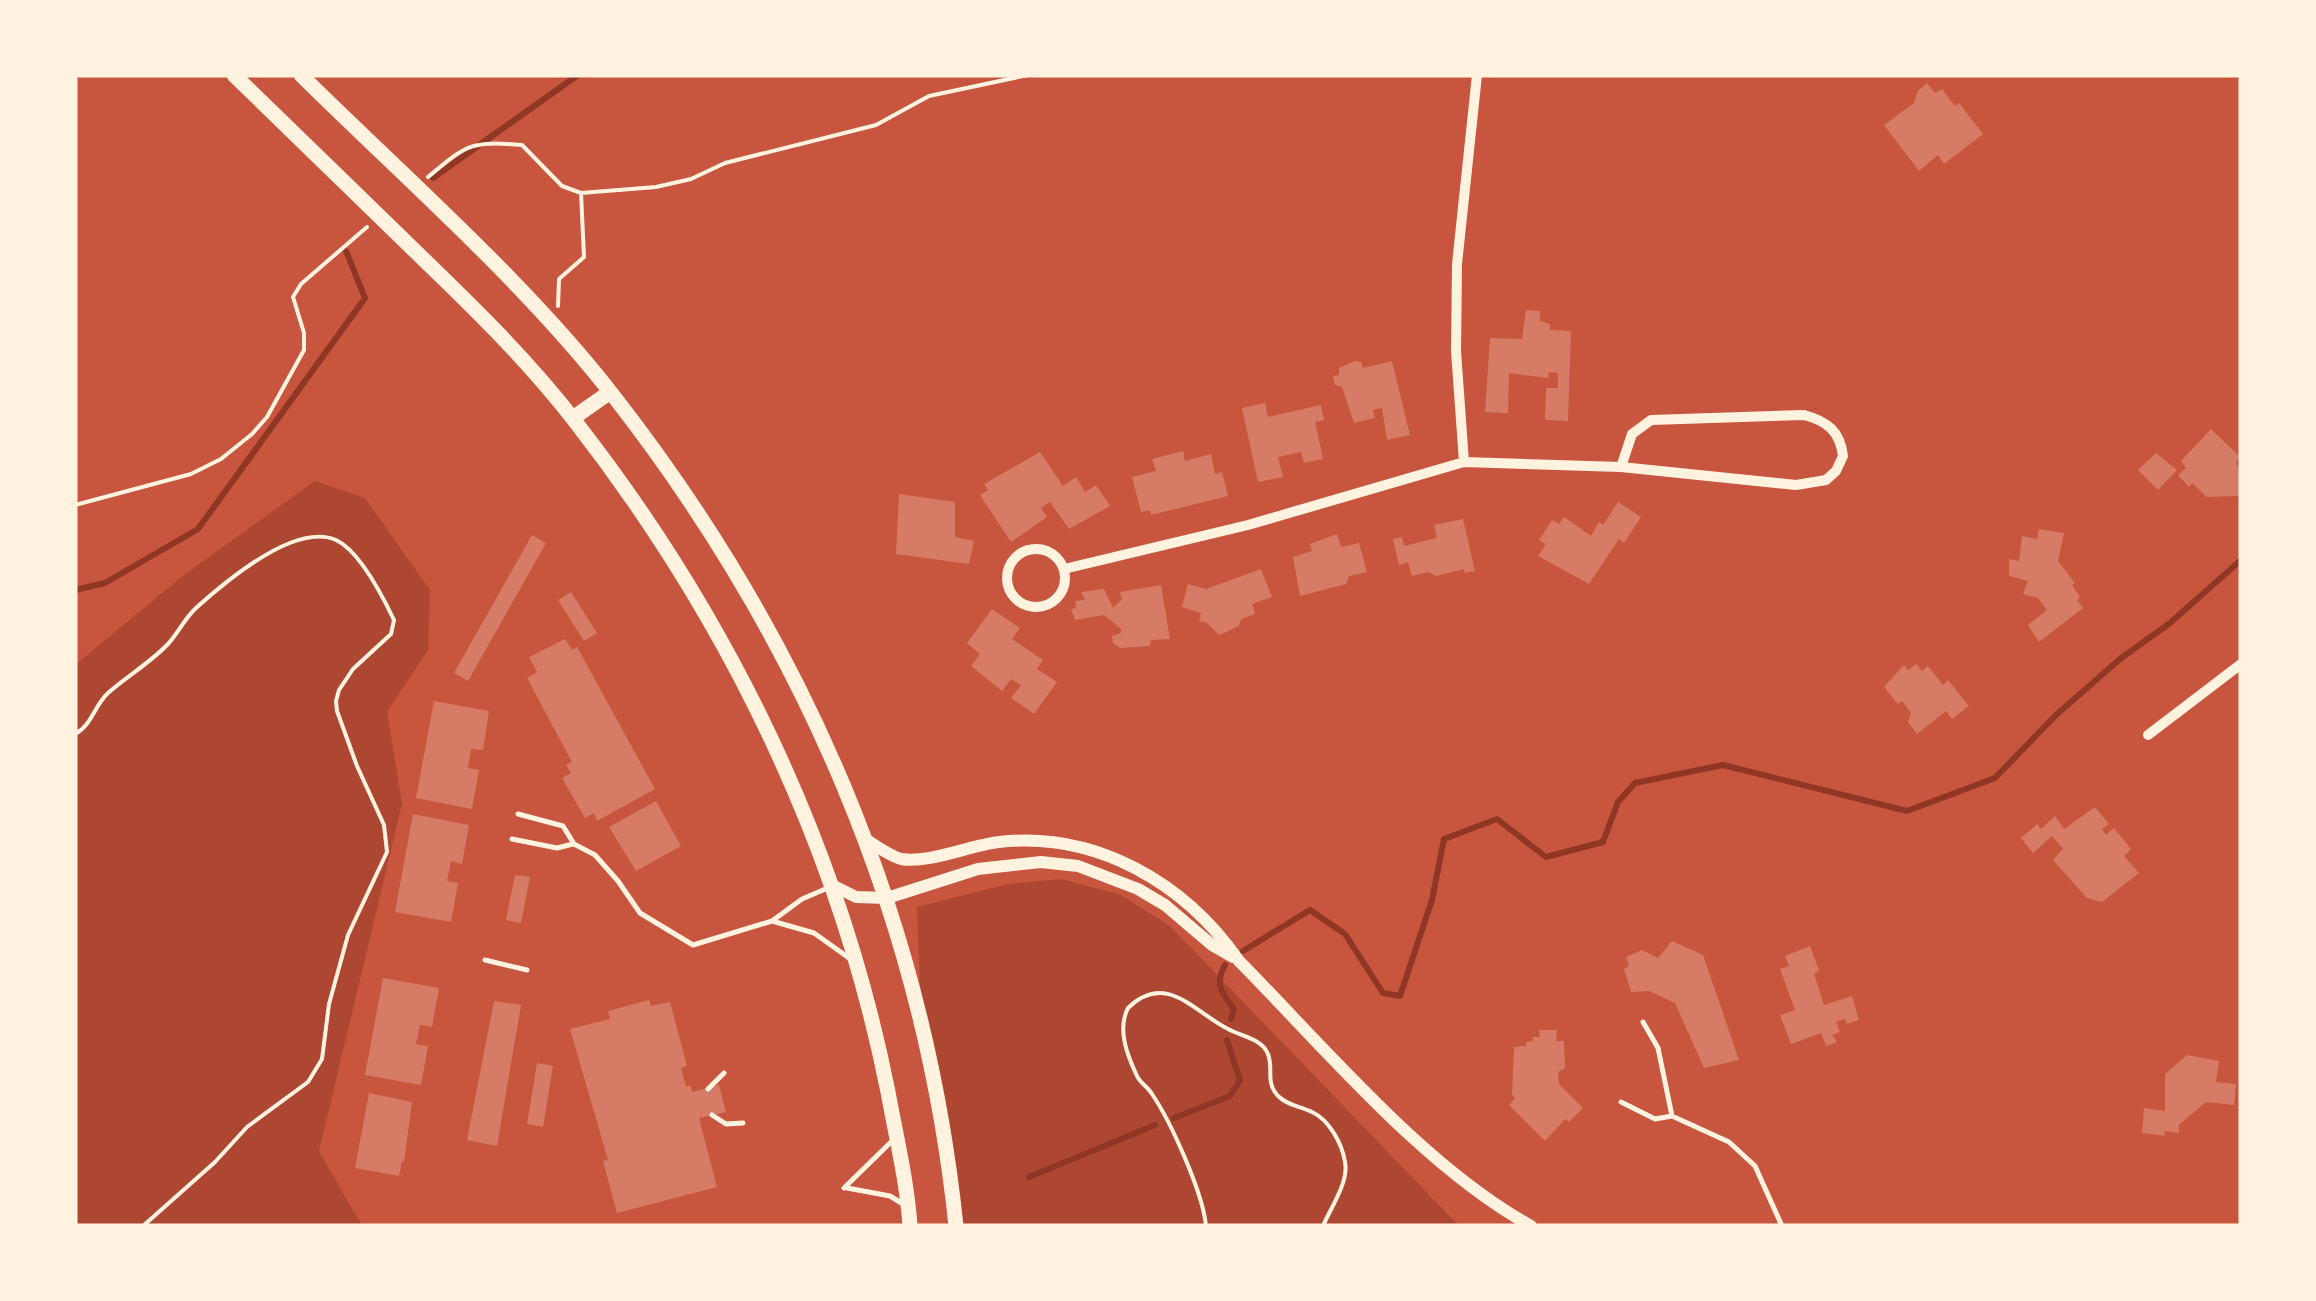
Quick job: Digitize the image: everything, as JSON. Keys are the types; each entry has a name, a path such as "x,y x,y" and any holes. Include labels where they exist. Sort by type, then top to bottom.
{"main road":[{"path":"234,75 469,304 573,418 663,542 734,663 809,820 877,1037 910,1226"},
{"path":"301,75 557,330 610,392 678,484 756,606 816,720 868,841 887,898 921,1017 941,1116 956,1226"},
{"path":"573,418 610,392"}],"street":[{"path":"1464,462 1456,351 1456,264 1478,75"},
{"path":"1064,568 1248,524 1464,462 1621,466 1814,485 1836,471 1843,456 1835,430 1820,419 1804,415 1651,420 1632,434 1621,466"},
{"path":"1032,548 1052,553 1064,568 1064,587 1045,606 1018,601 1008,586 1009,566 1015,557 1032,548"},
{"path":"2148,735 2241,664"},
{"path":"868,841 898,858 915,860 999,842 1074,845 1142,870 1187,900 1218,931 1239,961 1450,1170 1505,1212 1531,1226"},
{"path":"832,886 856,897 887,898 978,869 1040,862 1078,866 1138,889 1239,961"}],"lane":[{"path":"518,814 563,826 574,844 595,855 640,913 693,945 772,920 802,898 832,886"},
{"path":"512,839 557,848 574,844"},
{"path":"772,920 814,932 857,964"},
{"path":"485,960 527,970"},
{"path":"1643,1022 1658,1048 1672,1116"},
{"path":"708,1089 724,1074"},
{"path":"1621,1102 1656,1119 1672,1116 1730,1142 1754,1166 1782,1226"},
{"path":"712,1115 726,1124 744,1124"},
{"path":"896,1136 844,1188 890,1196 909,1208"}],"path":[{"path":"424,180 461,150 489,142 522,146 562,186 581,193 656,187 725,163 876,125 929,96 1028,75"},
{"path":"557,330 559,278 584,257 581,193"},
{"path":"75,505 191,474 221,459 252,434 267,417 304,350 304,333 293,297 301,284 370,224"},
{"path":"75,734 86,726 105,696 171,641 197,607 247,567 296,540 322,536 348,548 361,562 394,620 391,634 353,669 336,700 358,766 384,825 388,852 348,935 329,1004 322,1059 308,1082 248,1127 143,1226"},
{"path":"1206,1226 1193,1176 1151,1091 1137,1076 1122,1036 1128,1008 1146,994 1172,994 1259,1043 1270,1059 1269,1080 1274,1092 1288,1104 1311,1111 1332,1131 1341,1146 1346,1171 1322,1226"}],"shaded area":[{"path":"315,481 365,498 430,590 428,650 387,712 402,804 319,1151 362,1226 75,1226 75,665 184,575"},
{"path":"1061,879 1121,895 1170,926 1459,1226 956,1226 921,1017 917,907 1008,884"}],"building":[{"path":"1927,83 1935,93 1942,89 1955,106 1959,103 1983,134 1944,164 1938,155 1919,171 1884,125 1914,103 1918,91"},
{"path":"1526,310 1540,311 1540,321 1550,324 1550,330 1571,331 1568,421 1545,420 1546,388 1558,388 1558,373 1549,372 1548,378 1509,373 1508,413 1485,412 1490,338 1522,339"},
{"path":"1392,361 1410,435 1387,440 1382,408 1373,410 1375,418 1354,423 1342,387 1335,385 1333,376 1339,375 1339,368 1361,362 1363,368"},
{"path":"1265,403 1268,417 1321,405 1324,420 1315,422 1323,459 1304,463 1301,452 1278,457 1283,477 1258,482 1242,408"},
{"path":"2211,429 2239,456 2236,464 2241,470 2241,496 2207,497 2178,475 2186,468 2181,461"},
{"path":"1183,451 1185,461 1211,454 1215,474 1222,472 1228,496 1151,515 1150,510 1141,512 1132,477 1156,471 1152,459"},
{"path":"1040,452 1063,486 1076,477 1085,492 1096,485 1110,506 1069,529 1050,502 1041,508 1047,517 1011,542 980,495 988,490 984,484"},
{"path":"2156,453 2177,470 2158,490 2138,470"},
{"path":"899,494 955,502 955,537 974,541 969,564 896,554"},
{"path":"1618,502 1641,517 1624,543 1619,539 1589,584 1538,556 1546,544 1539,540 1552,520 1559,524 1564,517 1591,536"},
{"path":"1463,519 1475,571 1412,576 1408,562 1399,565 1393,539 1402,537 1404,546 1437,538 1434,525"},
{"path":"2039,529 2064,533 2058,561 2075,583 2072,585 2083,608 2039,642 2028,625 2047,610 2038,598 2023,594 2028,581 2009,576 2009,559 2019,561 2022,536 2037,539"},
{"path":"1337,534 1341,547 1359,543 1367,572 1349,576 1346,584 1300,596 1293,557 1312,551 1310,544"},
{"path":"532,535 546,543 468,681 454,673"},
{"path":"1261,569 1272,597 1252,604 1255,614 1241,619 1239,626 1219,635 1199,621 1201,613 1182,607 1188,584 1206,589"},
{"path":"1161,585 1170,639 1151,640 1150,646 1120,648 1113,643 1112,636 1121,633 1121,629 1104,615 1075,620 1071,609 1076,608 1075,601 1085,600 1081,592 1104,589 1113,608 1122,599 1120,592"},
{"path":"571,592 597,633 584,641 558,600"},
{"path":"992,609 1020,628 1012,639 1043,660 1037,669 1057,682 1034,714 1011,698 1021,685 1011,679 1002,691 971,666 980,654 967,643"},
{"path":"565,639 572,650 577,647 655,789 597,821 594,813 585,818 562,778 571,773 566,765 572,762 527,678 537,672 529,657"},
{"path":"1916,664 1922,671 1928,666 1943,685 1948,680 1969,706 1952,719 1946,711 1917,734 1908,722 1911,713 1884,687 1904,665 1908,670"},
{"path":"434,701 489,711 483,750 471,749 468,768 479,770 472,809 416,798"},
{"path":"656,801 681,846 636,871 609,827"},
{"path":"2095,807 2109,824 2102,829 2106,835 2114,828 2131,849 2124,856 2139,873 2102,902 2087,898 2053,860 2063,849 2052,836 2033,853 2021,838 2037,824 2041,829 2055,816 2064,829"},
{"path":"413,814 469,825 462,864 451,861 447,881 458,883 451,922 395,912"},
{"path":"515,875 530,877 521,923 506,920"},
{"path":"1672,941 1703,955 1739,1060 1704,1068 1675,1003 1649,991 1631,992 1624,969 1629,965 1626,957 1642,950 1658,958"},
{"path":"1810,946 1819,970 1814,974 1824,1005 1852,996 1859,1020 1836,1022 1840,1032 1832,1035 1837,1042 1826,1046 1821,1033 1791,1044 1780,1015 1795,1010 1780,969 1789,966 1785,956"},
{"path":"383,978 439,988 432,1027 420,1025 416,1044 428,1046 421,1085 365,1075"},
{"path":"649,1000 651,1006 670,1002 687,1066 681,1068 686,1087 690,1085 692,1092 719,1085 726,1112 699,1118 717,1187 617,1213 603,1161 608,1160 570,1029 610,1019 608,1011"},
{"path":"494,1001 521,1005 497,1146 467,1140"},
{"path":"1539,1030 1557,1030 1556,1041 1564,1041 1565,1068 1558,1072 1559,1084 1583,1108 1569,1122 1565,1119 1545,1141 1509,1105 1515,1098 1514,1047 1526,1046 1526,1042 1534,1041 1532,1037 1540,1037"},
{"path":"2187,1055 2219,1061 2216,1082 2236,1084 2234,1105 2206,1102 2179,1125 2179,1133 2142,1133 2144,1108 2165,1111 2165,1074"},
{"path":"537,1063 553,1066 543,1127 527,1124"},
{"path":"369,1093 412,1102 399,1176 355,1168"}],"waterway":[{"path":"433,178 578,75"},
{"path":"75,590 105,583 198,529 365,298 346,251"},
{"path":"1243,951 1310,910 1345,934 1383,993 1400,996 1432,900 1444,839 1497,819 1546,857 1603,842 1618,802 1635,783 1723,765 1907,811 1995,778 2056,715 2241,560"},
{"path":"1225,965 1220,983 1234,1009 1231,1019"},
{"path":"1174,1118 1230,1096 1240,1080 1227,1040"},
{"path":"1029,1177 1155,1125"}]}
